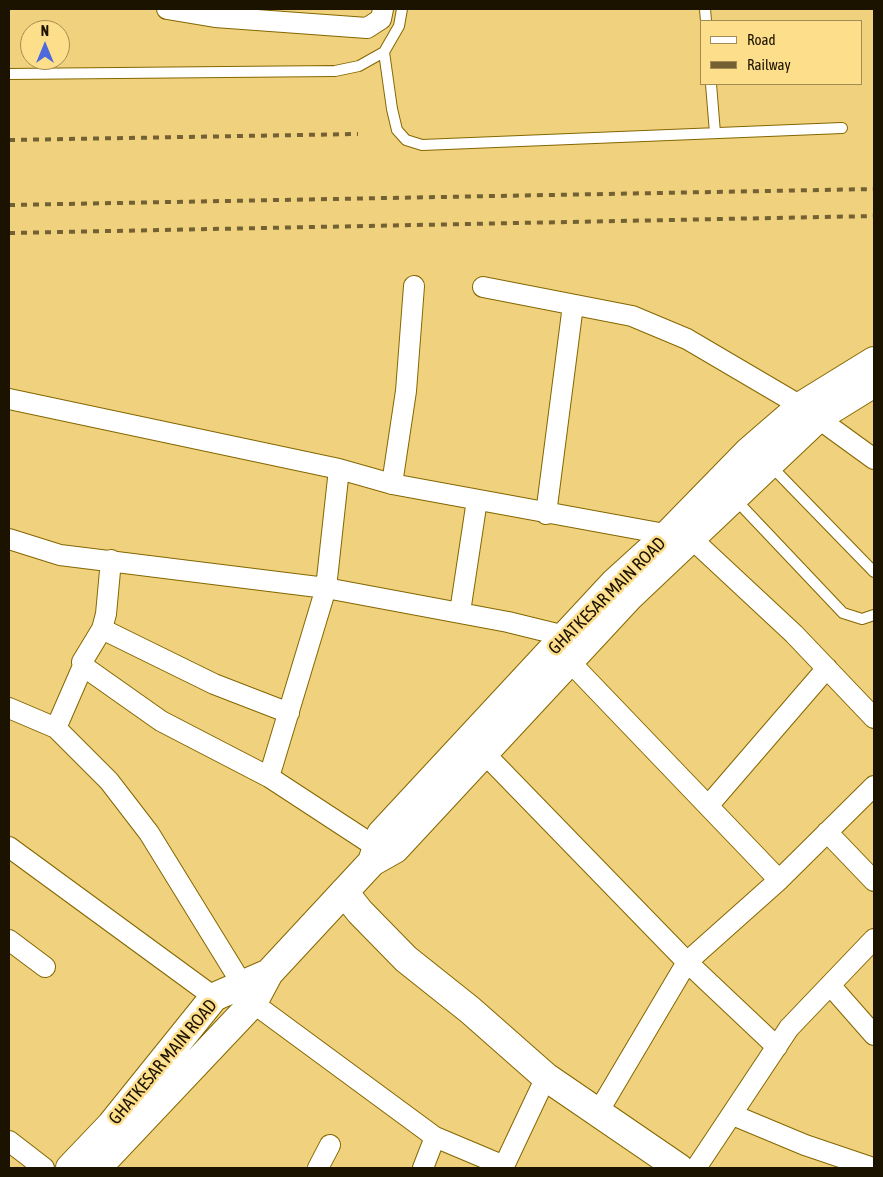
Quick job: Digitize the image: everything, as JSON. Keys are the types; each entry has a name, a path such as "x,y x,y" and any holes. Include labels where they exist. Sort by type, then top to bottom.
{"main road":[{"name":"GHATKESAR MAIN ROAD","path":"97,1168 247,993 269,973 344,892 374,855 381,834 568,649 630,596 749,451 810,412 874,361"},
{"name":"GHATKESAR MAIN ROAD","path":"681,536 735,498 769,464 810,412 874,382"},
{"name":"GHATKESAR MAIN ROAD","path":"374,855 395,849 484,753 568,649"},
{"path":"344,892 360,912 406,959 470,1010 546,1077 597,1114 678,1168"},
{"name":"GHATKESAR MAIN ROAD","path":"70,1168 111,1125 214,997 247,993"}],"street":[{"path":"167,9 367,28 381,19 383,9"},
{"path":"392,484 406,392 414,286"},
{"path":"484,287 632,316 687,339 810,412 874,459"},
{"path":"546,514 573,305"},
{"path":"9,399 338,469 392,484 546,514 681,536 794,634 874,718"},
{"path":"269,777 326,588 338,469"},
{"path":"460,612 477,500"},
{"path":"9,539 60,555 326,588 460,612 568,649 708,806 779,880"},
{"path":"56,728 83,666 82,662 102,629 106,614 111,560"},
{"path":"102,629 214,684 289,713"},
{"path":"83,666 161,721 269,777 374,855"},
{"path":"708,806 827,668"},
{"path":"9,708 56,728 109,781 149,833 247,993 436,1137 503,1167 546,1077"},
{"path":"484,753 687,962 777,1047"},
{"path":"597,1114 687,962 779,880 874,786"},
{"path":"826,832 874,881"},
{"path":"9,846 214,997"},
{"path":"696,1168 789,1028 874,939"},
{"path":"9,940 45,967"},
{"path":"830,985 874,1034"},
{"path":"733,1115 805,1145 873,1168"},
{"path":"423,1168 436,1137"},
{"path":"9,1141 44,1168"},
{"path":"318,1168 330,1145"}],"lane":[{"path":"9,74 335,71 359,66 384,52 399,26 402,9"},
{"path":"384,52 397,130 406,140 422,145 842,128"},
{"path":"711,85 714,133"},
{"path":"769,464 874,572"},
{"path":"735,498 843,613 862,619 874,615"}],"railway":[{"path":"9,140 358,134"},
{"path":"9,205 874,189"},
{"path":"9,233 874,216"}]}
